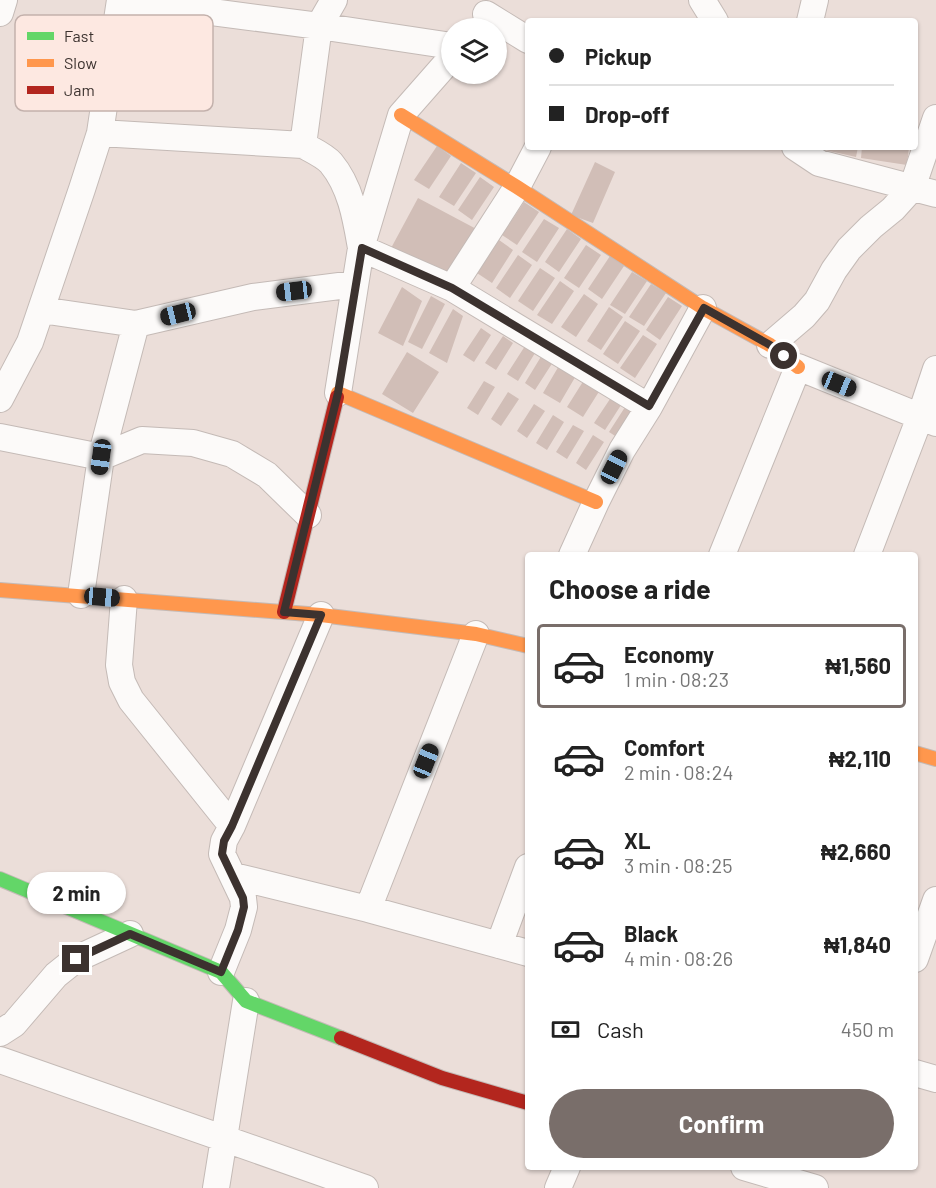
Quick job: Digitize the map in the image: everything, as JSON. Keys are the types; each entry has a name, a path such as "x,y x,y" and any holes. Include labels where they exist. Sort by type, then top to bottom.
{"street":[{"path":"0,13 4,0"},
{"path":"118,15 120,0 441,44"},
{"path":"303,145 319,26 334,0"},
{"path":"811,18 815,0"},
{"path":"485,14 525,38"},
{"path":"284,612 338,393 362,248 401,115 441,70"},
{"path":"0,399 30,342 99,133 102,111"},
{"path":"401,115 704,308 770,345 798,367 928,420"},
{"path":"924,191 936,118"},
{"path":"99,133 303,145 330,162 343,182 354,210 362,248"},
{"path":"452,288 517,187 536,150"},
{"path":"800,150 819,163 924,191"},
{"path":"770,345 817,302 834,270 849,249 871,226 893,209 924,191"},
{"path":"362,248 452,288 649,406"},
{"path":"40,310 136,324 253,297 356,284"},
{"path":"573,552 622,450 704,308"},
{"path":"81,595 101,457 136,324"},
{"path":"723,552 798,367"},
{"path":"868,552 928,420 936,369"},
{"path":"338,393 596,502"},
{"path":"0,437 101,457 142,440 193,443 232,454 267,475 308,515"},
{"path":"0,590 321,615 476,634 525,645"},
{"path":"124,599 119,665 122,682 131,700 232,826"},
{"path":"221,972 238,930 244,907 243,898 234,876 222,854 224,841 321,615"},
{"path":"368,909 476,634"},
{"path":"918,754 936,759"},
{"path":"499,945 525,875"},
{"path":"234,876 368,909 525,952"},
{"path":"0,879 221,972 246,1001 442,1078 525,1102"},
{"path":"918,951 936,900"},
{"path":"0,1033 14,1024 56,975 76,959 130,934"},
{"path":"216,1188 246,1001"},
{"path":"0,1060 365,1188"},
{"path":"918,1074 936,1079"},
{"path":"558,1188 566,1170"},
{"path":"754,1170 815,1188"}],"building":[{"path":"437,146 451,156 429,189 414,180"},
{"path":"825,150 857,150 856,157"},
{"path":"862,150 909,150 907,165 861,158"},
{"path":"595,162 615,172 593,223 571,215"},
{"path":"461,163 476,173 454,206 439,197"},
{"path":"480,177 494,187 472,220 458,210"},
{"path":"418,198 482,232 454,284 390,250"},
{"path":"524,202 539,212 517,245 502,235"},
{"path":"544,219 559,228 537,262 522,252"},
{"path":"567,229 581,239 559,272 545,262"},
{"path":"499,240 513,250 492,283 477,273"},
{"path":"586,245 601,255 579,288 564,278"},
{"path":"518,255 532,265 510,298 496,288"},
{"path":"610,256 624,266 602,299 588,289"},
{"path":"540,268 555,278 533,311 518,301"},
{"path":"632,272 647,281 625,314 610,305"},
{"path":"560,281 574,291 552,324 537,315"},
{"path":"651,284 666,293 644,326 629,317"},
{"path":"402,287 422,301 403,346 378,333"},
{"path":"584,294 598,304 576,337 561,327"},
{"path":"431,296 445,304 422,349 408,342"},
{"path":"668,297 682,306 660,340 646,330"},
{"path":"609,307 623,317 601,350 587,341"},
{"path":"453,309 463,316 447,363 429,353"},
{"path":"625,321 640,331 618,364 603,354"},
{"path":"481,328 491,335 474,362 463,355"},
{"path":"643,335 657,344 635,378 620,368"},
{"path":"503,336 513,343 496,370 485,363"},
{"path":"525,346 535,353 518,381 507,374"},
{"path":"407,352 439,372 413,413 382,394"},
{"path":"542,355 553,362 535,390 525,383"},
{"path":"560,364 577,374 560,403 543,393"},
{"path":"584,380 600,390 583,417 567,407"},
{"path":"484,381 495,387 478,415 467,408"},
{"path":"508,392 519,399 501,426 491,419"},
{"path":"612,396 623,402 605,430 594,423"},
{"path":"534,404 545,411 527,438 517,431"},
{"path":"627,404 638,411 620,439 609,432"},
{"path":"553,415 564,422 547,450 536,443"},
{"path":"573,425 584,431 567,459 556,452"},
{"path":"593,435 604,442 586,470 576,463"}],"traffic: fast":[{"path":"0,879 221,972 246,1001 341,1038"}],"traffic: slow":[{"path":"401,115 703,308 770,345 798,367"},
{"path":"337,397 338,393 596,502"},
{"path":"0,590 321,615 476,634 525,645"},
{"path":"918,754 936,759"}],"traffic: jam":[{"path":"284,612 337,397"},
{"path":"341,1038 442,1078 525,1102"}],"route":[{"path":"76,959 130,934 221,972 238,930 244,907 243,898 222,854 224,841 321,615 284,612 338,393 362,248 452,288 649,406 704,308 770,345 784,356"}]}
